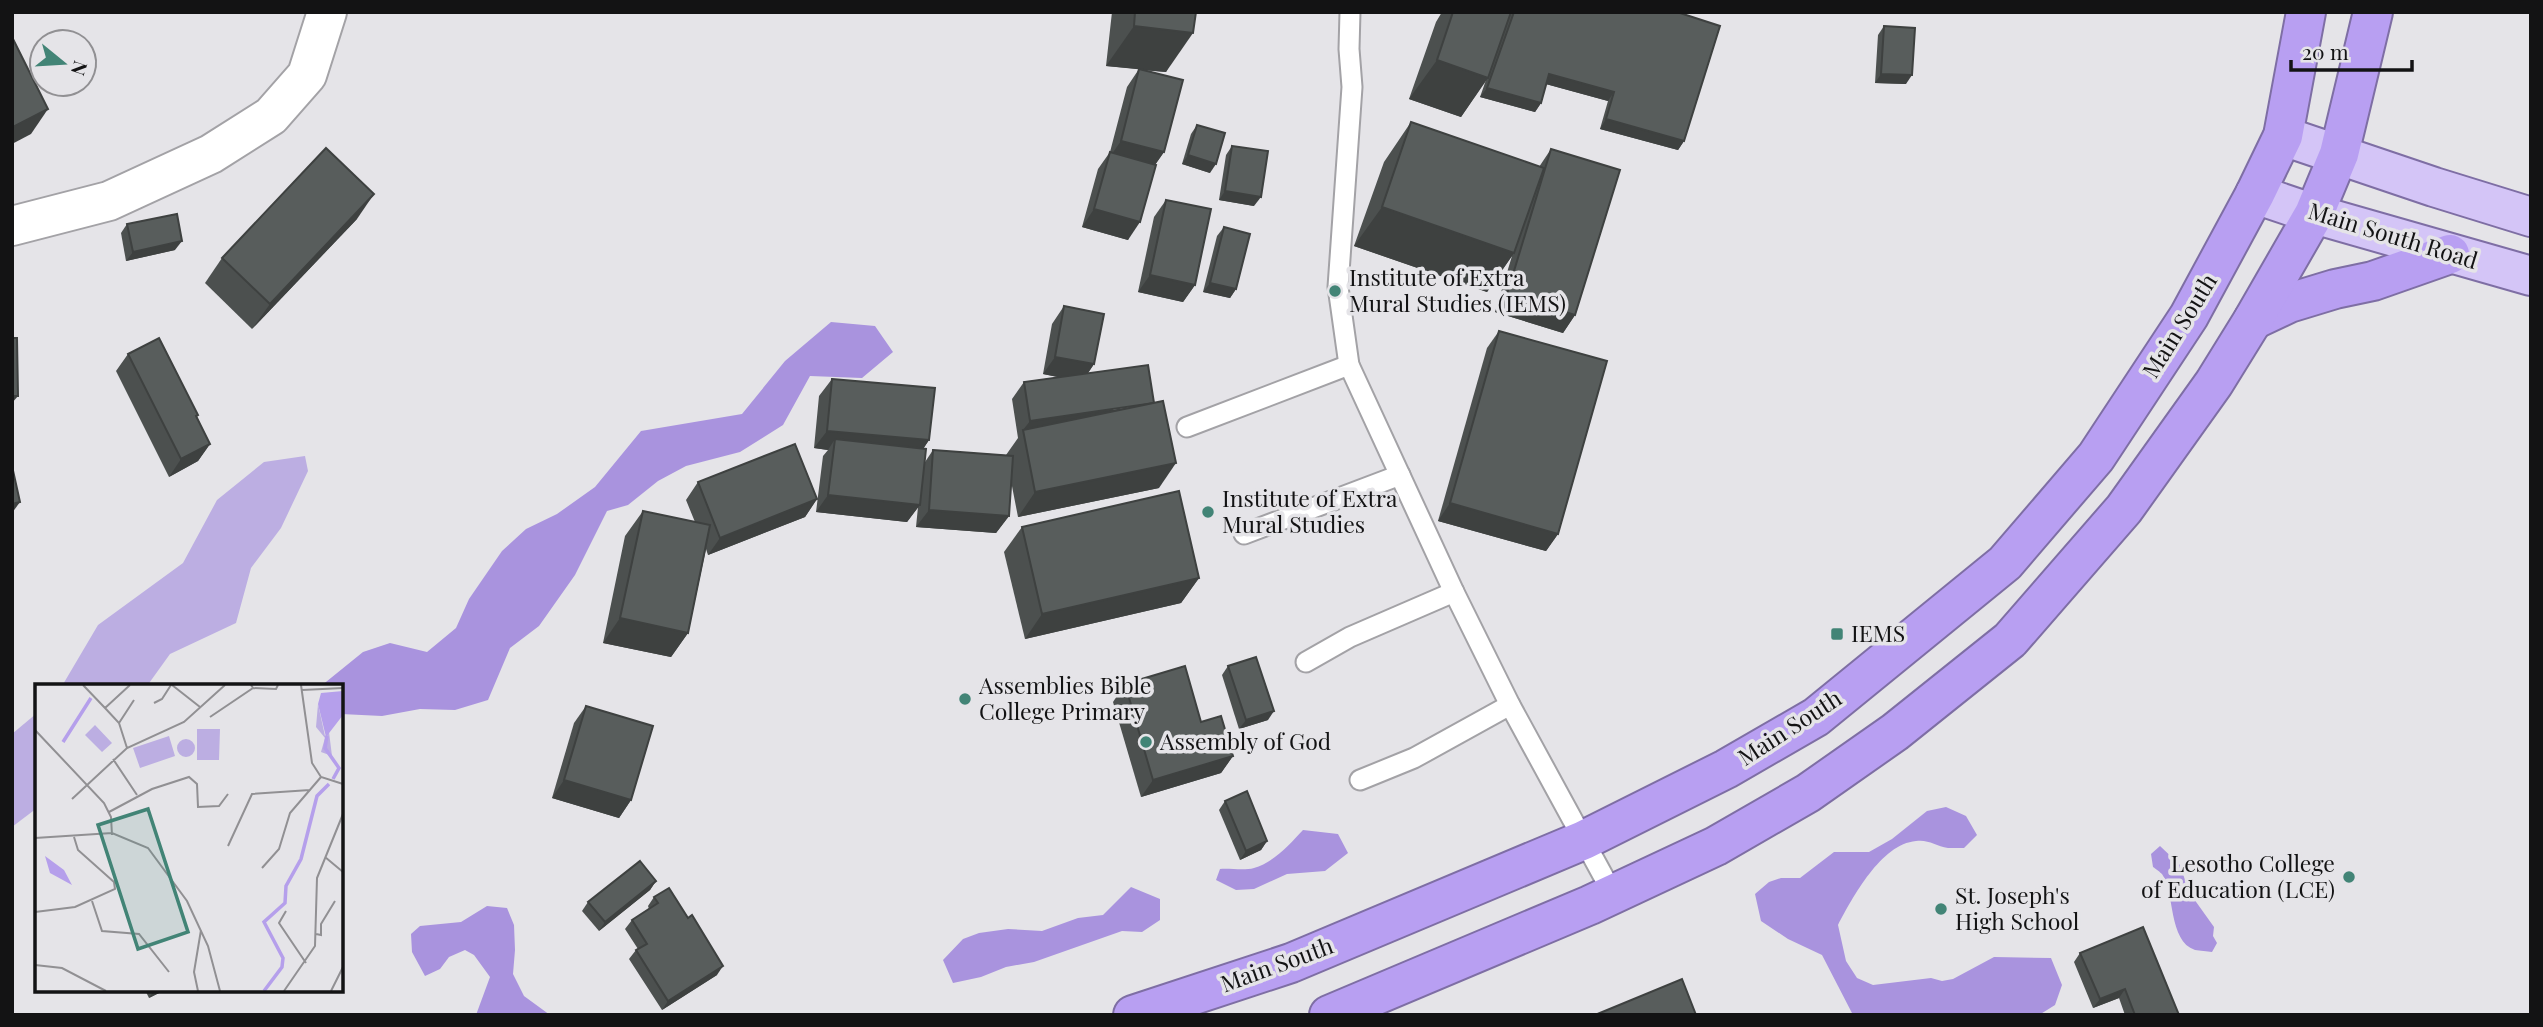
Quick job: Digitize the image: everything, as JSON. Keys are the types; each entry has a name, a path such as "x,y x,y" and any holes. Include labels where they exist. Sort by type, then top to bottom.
{"highway":[{"name":"Main South","path":"1133,1015 1291,963 1584,840 1726,769 1816,718 2005,563 2096,457 2189,316 2256,194 2283,136 2306,12"},
{"path":"1329,1015 1613,894 1716,846 1808,793 1895,732 2010,640 2124,509 2214,383 2253,320 2314,214 2339,154 2373,12"},
{"path":"2253,320 2289,303 2372,281 2450,254"}],"main road":[{"path":"2283,136 2531,217"},
{"name":"Main South Road","path":"2256,194 2314,214 2531,276"}],"street":[{"path":"12,226 109,201 211,154 271,116 307,75 327,12"}],"lane":[{"path":"1350,12 1352,87 1338,287 1349,365 1454,592 1510,705 1613,894"},
{"path":"1187,427 1349,365"},
{"path":"1244,534 1400,475"},
{"path":"1306,662 1350,637 1454,592"},
{"path":"1360,780 1414,758 1510,705"}],"shaded area":[{"path":"831,322 875,326 893,352 862,378 810,376 783,425 740,452 686,466 658,481 628,505 607,511 575,575 539,626 510,648 488,700 455,710 420,709 382,716 343,714 343,684 323,684 363,652 390,643 427,652 456,628 469,599 502,551 526,529 557,514 595,487 641,431 742,414 785,361"},
{"path":"305,456 308,471 281,528 251,568 236,623 170,654 148,684 63,684 98,625 183,563 217,500 264,462"},
{"path":"35,715 35,810 12,827 12,734"},
{"path":"1946,807 1966,816 1977,835 1964,848 1948,848 1916,841 1891,851 1860,887 1838,925 1846,961 1857,978 1873,985 1931,978 1942,981 1953,979 1994,957 2051,958 2062,985 2055,1005 2039,1015 1853,1015 1822,955 1788,939 1761,921 1755,894 1769,882 1781,878 1800,878 1834,852 1869,852 1892,839 1927,811"},
{"path":"1303,830 1338,834 1348,853 1325,871 1287,874 1254,889 1236,890 1216,880 1220,869 1250,869 1268,862"},
{"path":"2160,846 2180,865 2189,892 2214,927 2213,936 2217,943 2212,952 2195,950 2186,945 2180,937 2166,882 2162,874 2153,867 2151,854"},
{"path":"1131,887 1160,899 1160,920 1142,932 1122,931 1034,962 1006,967 981,977 953,983 943,960 963,939 979,933 1008,929 1042,931 1078,918 1103,915"},
{"path":"487,906 507,908 514,925 513,974 524,996 550,1015 476,1015 490,977 474,955 465,950 449,957 440,969 425,976 412,952 411,934 420,926 461,922"}],"building":[{"path":"1135,12 1196,12 1193,33 1134,26"},
{"path":"1453,12 1511,12 1488,78 1437,60"},
{"path":"1514,12 1677,12 1720,26 1684,141 1606,119 1614,92 1549,74 1541,103 1487,88"},
{"path":"1884,26 1915,28 1912,75 1881,74"},
{"path":"12,37 28,69 28,98 42,98 48,109 12,126"},
{"path":"1139,69 1183,80 1164,152 1121,141"},
{"path":"1411,122 1544,168 1514,253 1382,207"},
{"path":"1197,125 1225,133 1216,164 1188,155"},
{"path":"1232,146 1268,151 1261,197 1225,191"},
{"path":"326,148 374,194 270,304 222,258"},
{"path":"1551,149 1620,170 1575,315 1507,294"},
{"path":"1110,152 1156,165 1140,222 1094,209"},
{"path":"1166,200 1211,209 1195,285 1150,275"},
{"path":"177,214 182,241 133,252 127,224"},
{"path":"1224,227 1250,234 1236,289 1210,283"},
{"path":"1064,306 1104,314 1094,364 1055,357"},
{"path":"1499,331 1607,361 1558,534 1450,503"},
{"path":"12,338 17,338 18,396 12,396"},
{"path":"159,338 210,444 181,459 128,354"},
{"path":"1148,365 1154,403 1030,421 1024,382"},
{"path":"832,379 935,388 929,440 827,431"},
{"path":"1163,401 1176,463 1035,492 1023,430"},
{"path":"835,439 926,449 920,505 828,495"},
{"path":"795,444 817,499 720,538 698,482"},
{"path":"933,450 1013,456 1009,516 929,510"},
{"path":"12,466 20,502 12,504"},
{"path":"1179,491 1199,578 1042,614 1022,527"},
{"path":"643,511 710,525 688,633 620,618"},
{"path":"1256,657 1274,711 1246,720 1228,666"},
{"path":"1185,666 1201,722 1221,716 1233,756 1153,780 1125,684"},
{"path":"586,706 653,726 631,800 564,780"},
{"path":"1247,791 1267,841 1246,851 1225,801"},
{"path":"640,861 656,881 605,922 588,902"},
{"path":"669,888 688,918 692,915 723,966 668,1001 636,950 647,944 632,920 658,903 654,897"},
{"path":"2143,927 2179,1015 2135,1015 2125,989 2100,999 2080,953"},
{"path":"1682,979 1696,1015 1595,1015"}],"place":[{"name":"Institute of Extra Mural Studies (IEMS)","path":"1335,291"},
{"name":"Institute of Extra Mural Studies","path":"1208,512"},
{"name":"IEMS","path":"1837,634"},
{"name":"Assemblies Bible College Primary","path":"965,699"},
{"name":"Assembly of God","path":"1146,742"},
{"name":"Lesotho College of Education (LCE)","path":"2349,877"},
{"name":"St. Joseph's High School","path":"1941,909"}]}
